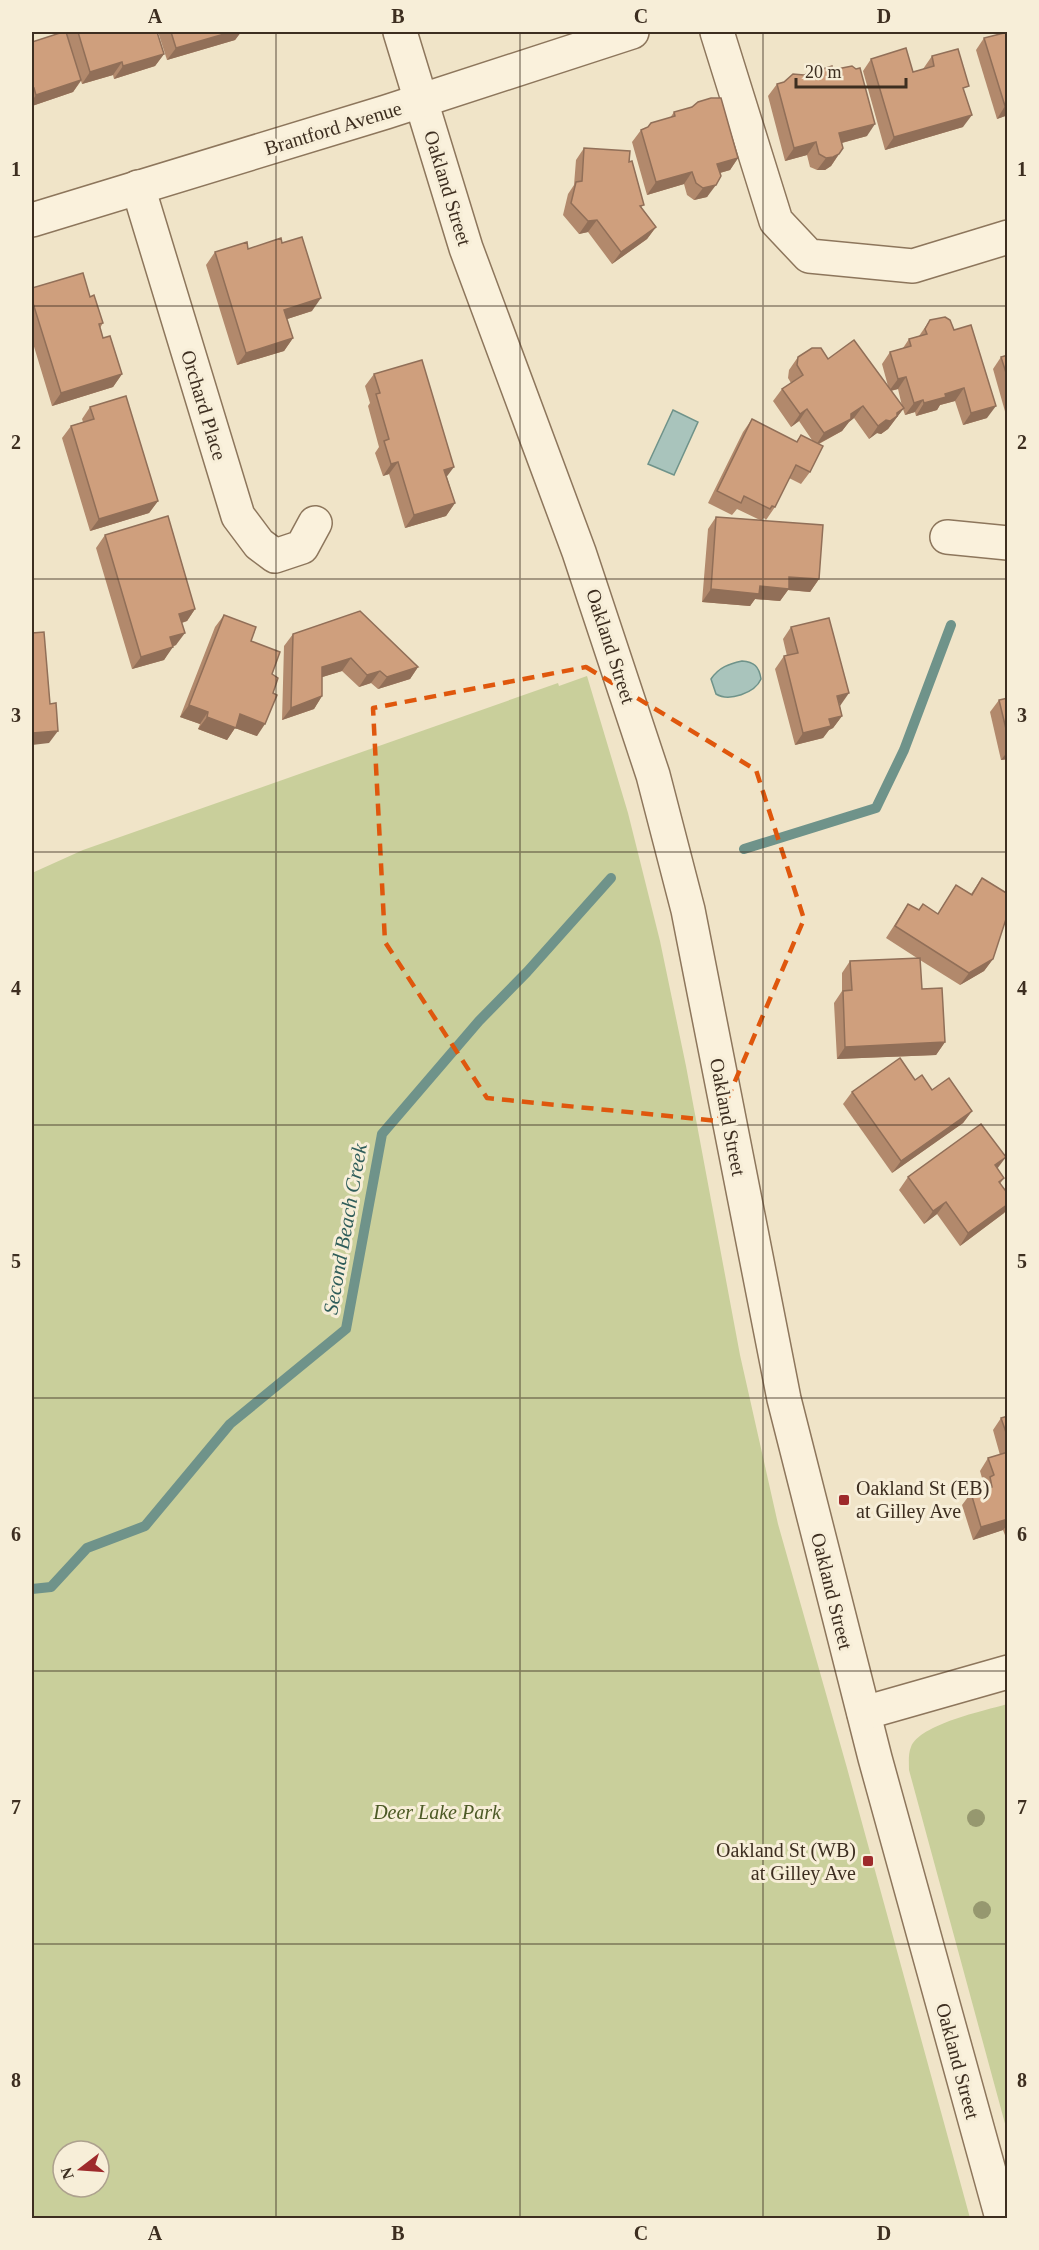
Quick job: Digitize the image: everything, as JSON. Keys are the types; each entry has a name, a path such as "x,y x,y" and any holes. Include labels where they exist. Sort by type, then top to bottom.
{"street":[{"name":"Oakland Street","path":"400,32 466,248 579,552 653,775 688,910 784,1399 864,1713 1002,2218"},
{"name":"Brantford Avenue","path":"32,220 421,100 632,32"},
{"path":"717,32 776,221 809,256 913,266 1008,237"},
{"name":"Orchard Place","path":"138,187 238,516 259,544 275,556 302,547 315,523"},
{"path":"946,537 1008,543"},
{"path":"864,1713 1008,1672"}],"highlighted area":[{"path":"586,667 756,770 804,919 718,1121 487,1098 385,942 373,708"}],"green space":[{"name":"Deer Lake Park","path":"587,676 628,813 660,941 686,1066 740,1355 778,1524 970,2218 32,2218 32,873 83,850 558,683 559,686"},
{"path":"1008,1704 1007,2131 909,1770 909,1753 917,1739 939,1725"}],"water":[{"path":"673,410 698,422 674,475 648,464"},
{"path":"750,662 757,668 761,679 758,684 741,695 728,697 716,694 711,679 714,675 733,663"}],"building":[{"path":"66,32 81,80 36,95 34,88 32,89 32,42"},
{"path":"78,32 157,32 164,54 123,66 122,62 90,72"},
{"path":"171,32 231,32 176,48"},
{"path":"1008,32 1008,106 1005,106 984,38"},
{"path":"906,48 913,72 934,66 932,56 958,49 969,86 963,88 972,115 894,137 871,59"},
{"path":"832,66 833,72 852,66 856,69 860,68 875,124 839,133 843,148 839,154 826,158 819,154 816,142 794,148 777,84 784,82 793,74 804,75"},
{"path":"711,98 721,98 738,158 717,164 721,176 716,185 703,188 696,183 692,172 656,182 641,130 651,123 675,116 674,112"},
{"path":"584,148 630,151 629,162 632,161 644,205 640,206 656,227 621,252 597,220 588,221 571,203 576,182 582,181"},
{"path":"302,237 321,298 284,310 293,338 246,353 215,252 247,242 248,249 281,238 282,243"},
{"path":"83,273 90,297 94,295 103,323 99,324 103,338 110,336 122,374 61,393 32,300 32,288"},
{"path":"945,317 950,320 954,330 971,325 996,406 971,413 964,388 945,394 946,397 924,403 923,400 914,403 906,377 898,379 890,352 911,346 909,339 927,334 925,329 930,320"},
{"path":"854,340 904,408 890,421 886,420 878,426 863,406 851,414 851,419 824,433 807,409 800,414 782,389 803,375 797,365 798,357 812,348 821,348 828,359"},
{"path":"1008,355 1008,379 1001,357"},
{"path":"422,360 454,467 444,470 455,503 414,515 398,462 391,464 384,441 389,439 376,394 380,393 374,374"},
{"path":"126,396 158,501 99,519 71,426 94,419 90,407"},
{"path":"752,419 797,442 801,435 823,446 810,472 796,465 775,507 772,506 770,509 744,496 741,503 717,491"},
{"path":"168,516 195,609 179,614 185,633 170,637 173,647 141,657 105,535"},
{"path":"716,517 823,525 819,579 789,577 789,589 760,586 759,594 711,589"},
{"path":"360,611 418,667 387,677 380,671 367,675 351,658 322,667 322,696 291,708 293,634"},
{"path":"224,615 256,627 251,641 280,652 272,674 278,678 273,693 277,695 265,724 240,714 236,728 207,717 208,712 189,705"},
{"path":"829,618 849,693 837,696 842,716 829,719 831,726 803,733 784,656 798,653 791,627"},
{"path":"44,632 50,704 56,703 58,731 32,733 32,633"},
{"path":"1008,698 1008,737 999,700"},
{"path":"982,878 1008,894 1008,913 993,959 969,973 895,926 908,904 919,910 923,904 938,914 956,885 972,895"},
{"path":"920,958 922,989 942,988 945,1042 845,1047 843,991 852,990 850,961"},
{"path":"900,1058 915,1080 922,1075 932,1090 949,1078 972,1111 901,1161 852,1092"},
{"path":"981,1124 1006,1157 995,1165 1004,1178 999,1182 1008,1194 1008,1204 968,1233 946,1202 933,1211 908,1177"},
{"path":"1008,1416 1008,1438 1001,1418"},
{"path":"1008,1452 1008,1519 981,1527 971,1493 992,1487 990,1477 994,1475 988,1458"}],"waterway":[{"name":"Second Beach Creek","path":"744,849 876,808 904,750 951,625"},
{"name":"Second Beach Creek","path":"32,1589 51,1587 87,1548 145,1526 230,1424 346,1329 382,1134 479,1021 527,972 611,878"}],"place":[{"name":"Oakland St (EB) at Gilley Ave","path":"844,1500"},
{"name":"Oakland St (WB) at Gilley Ave","path":"868,1861"}]}
